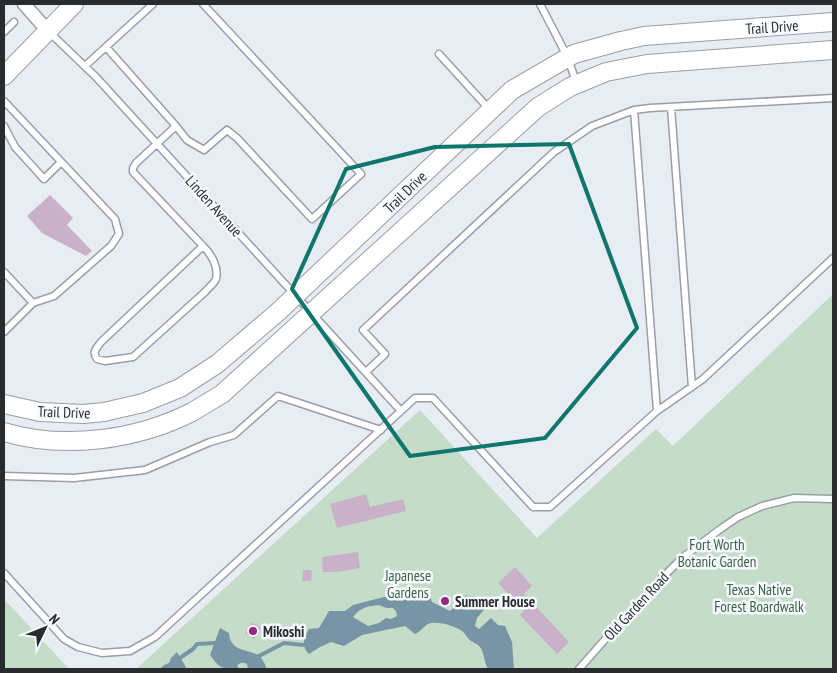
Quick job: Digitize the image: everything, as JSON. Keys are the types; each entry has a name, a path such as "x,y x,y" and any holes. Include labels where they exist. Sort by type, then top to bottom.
{"street":[{"name":"Linden Avenue","path":"24,4 47,30"},
{"path":"4,76 74,4"},
{"name":"Trail Drive","path":"4,404 40,412 83,414 104,412 143,403 180,388 216,364 296,295 512,90 574,54 644,36 833,22"},
{"name":"Trail Drive","path":"4,432 15,436 60,441 107,438 152,428 192,412 222,394 538,107 577,84 606,72 647,64 833,50"},
{"path":"490,111 510,132"}],"lane":[{"path":"85,66 153,4"},
{"path":"106,47 187,140 204,150 227,130 237,138 312,219 361,174 203,4"},
{"path":"540,4 568,58 577,84"},
{"path":"4,32 14,22"},
{"name":"Linden Avenue","path":"47,30 85,66 401,411"},
{"path":"439,54 490,111"},
{"path":"366,372 384,354 363,330 554,152 592,126 634,110 833,98"},
{"path":"4,101 115,219 119,234 111,246 54,296 33,303 4,332"},
{"path":"671,107 692,387"},
{"path":"634,110 657,412"},
{"path":"4,126 15,147 44,179 61,162"},
{"path":"176,126 136,163 132,168 133,172 203,246 208,252 216,270 215,280 205,292 133,357 105,361 97,359 94,351 101,342 203,246"},
{"path":"4,573 64,639 78,647 102,654 130,651 156,638 415,398 434,398 533,507 550,508 657,412 703,379 833,258"},
{"path":"4,272 33,303"},
{"path":"4,476 74,478 145,470 210,442 234,435 278,396 381,430"},
{"name":"Old Garden Road","path":"579,669 608,636 641,605 662,578 682,558 738,517 762,506 794,498 833,499"}],"highlighted area":[{"path":"569,144 637,328 545,438 410,456 292,289 346,169 435,147"}],"green space":[{"name":"Fort Worth Botanic Garden","path":"833,294 833,669 136,669 420,410 537,538 656,429 673,446"},
{"path":"4,599 69,669 4,669"}],"water":[{"path":"424,589 429,594 432,602 450,611 458,604 459,596 475,597 489,604 477,618 475,626 479,629 491,618 498,625 505,626 512,642 514,669 488,669 479,646 459,629 441,623 428,624 415,634 405,626 362,635 344,646 331,642 309,654 305,648 304,639 309,629 319,628 329,611 345,611 353,605 384,597 415,595","holes":["379,605 393,608 397,616 391,619 386,618 379,623 368,626 353,617 358,611 367,607"]},
{"path":"220,628 229,633 230,639 236,647 260,656 267,669 248,669 247,664 243,663 237,666 239,669 219,666 210,655"},
{"path":"177,652 187,669 161,668 169,663"}],"building":[{"path":"50,195 73,218 67,225 92,251 86,256 42,233 27,216"},
{"path":"366,494 370,507 403,499 406,511 337,528 330,504"},
{"path":"358,552 360,568 338,572 323,572 322,557"},
{"path":"515,567 532,586 524,594 569,642 557,654 520,615 524,610 498,583"},
{"path":"303,570 312,570 311,581 302,581"},
{"name":"Mikoshi","path":"252,622 261,628 254,639 245,633"}],"waterway":[{"path":"180,658 197,644 215,643"},
{"path":"259,656 284,643 303,645"}],"place":[{"name":"Summer House","path":"445,601"},
{"name":"Mikoshi","path":"253,631"}],"park label":[{"name":"Japanese Gardens","path":"408,584"},
{"name":"Texas Native Forest Boardwalk","path":"759,598"}]}
